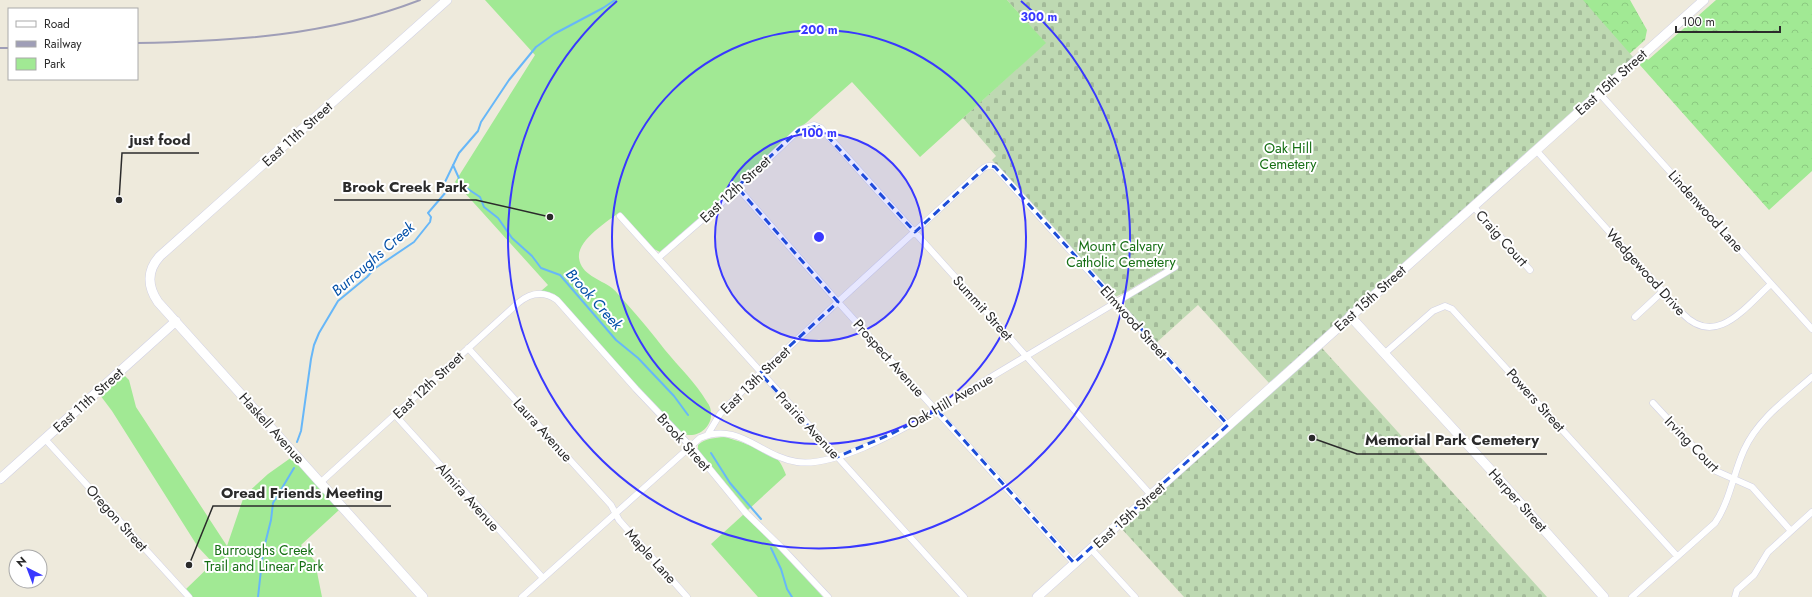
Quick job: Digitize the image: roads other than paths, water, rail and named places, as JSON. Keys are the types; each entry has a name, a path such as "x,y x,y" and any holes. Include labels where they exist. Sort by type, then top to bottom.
{"main road":[{"name":"East 11th Street","path":"150,271 155,261 160,256 447,0"},
{"name":"East 15th Street","path":"1037,597 1704,0"},
{"name":"Haskell Avenue","path":"150,271 149,277 152,292 176,321 423,597"},
{"name":"Harper Street","path":"1350,316 1604,597"},
{"name":"East 11th Street","path":"0,480 176,321"}],"street":[{"name":"Lindenwood Lane","path":"1600,92 1812,329"},
{"name":"East 12th Street","path":"658,258 799,130 814,125"},
{"name":"Summit Street","path":"814,125 825,131 1151,495"},
{"name":"Wedgewood Drive","path":"1536,150 1688,319 1695,324 1711,328 1724,324 1771,284"},
{"name":"East 13th Street","path":"522,597 690,446 708,434 720,414 760,373 972,179 988,165 992,165"},
{"name":"Elmwood Street","path":"992,165 995,166 1228,425"},
{"name":"Prospect Avenue","path":"737,187 1000,483 1074,563"},
{"name":"Craig Court","path":"1473,206 1530,270"},
{"name":"Prairie Avenue","path":"620,216 760,373 964,597"},
{"name":"Oak Hill Avenue","path":"708,434 719,432 736,435 776,455 798,462 820,461 837,456 891,434 936,410 1175,267"},
{"path":"1635,317 1663,291"},
{"name":"East 12th Street","path":"321,482 518,303 528,296 538,294"},
{"name":"Brook Street","path":"538,294 548,295 557,300 690,446 757,525 782,547 828,597"},
{"name":"Powers Street","path":"1384,354 1433,311 1445,306 1452,309 1677,556"},
{"name":"Laura Avenue","path":"468,348 611,505 615,514"},
{"path":"1632,597 1715,523 1724,508 1744,451 1755,430 1812,377"},
{"name":"Irving Court","path":"1654,403 1716,471 1752,487 1791,531"},
{"name":"Almira Avenue","path":"395,415 543,578"},
{"name":"Oregon Street","path":"45,439 189,597"},
{"path":"1735,597 1737,590 1754,575 1768,552 1812,512"},
{"name":"Maple Lane","path":"615,514 687,597"},
{"path":"1091,549 1135,597"}],"waterway":[{"name":"Burroughs Creek","path":"297,442 301,431 314,345 319,333 338,301 367,277 374,269 414,242 430,222 431,217 428,213 446,192 444,184 459,153 478,131 481,122 509,80 536,47 554,34 615,0"},
{"name":"Brook Creek","path":"453,165 462,185 480,197 484,207 498,218 512,238 532,256 541,268 560,275 616,340 638,358 674,396 688,415"},
{"name":"Brook Creek","path":"711,453 730,483 761,519"},
{"name":"Burroughs Creek","path":"258,597 263,552 271,520 273,503 294,468"},
{"name":"Brook Creek","path":"771,548 781,569 787,589 792,597"}],"railway":[{"path":"138,43 245,38 315,29 350,22 420,0"},
{"path":"0,48 8,48"}],"place":[{"name":"just food","path":"119,200"},
{"name":"Brook Creek Park","path":"550,217"},
{"name":"Memorial Park Cemetery","path":"1312,438"},
{"name":"Oread Friends Meeting","path":"189,565"}],"park label":[{"name":"Oak Hill Cemetery","path":"1288,156"},
{"name":"Mount Calvary Catholic Cemetery","path":"1121,254"},
{"name":"Burroughs Creek Trail and Linear Park","path":"264,558"}]}
